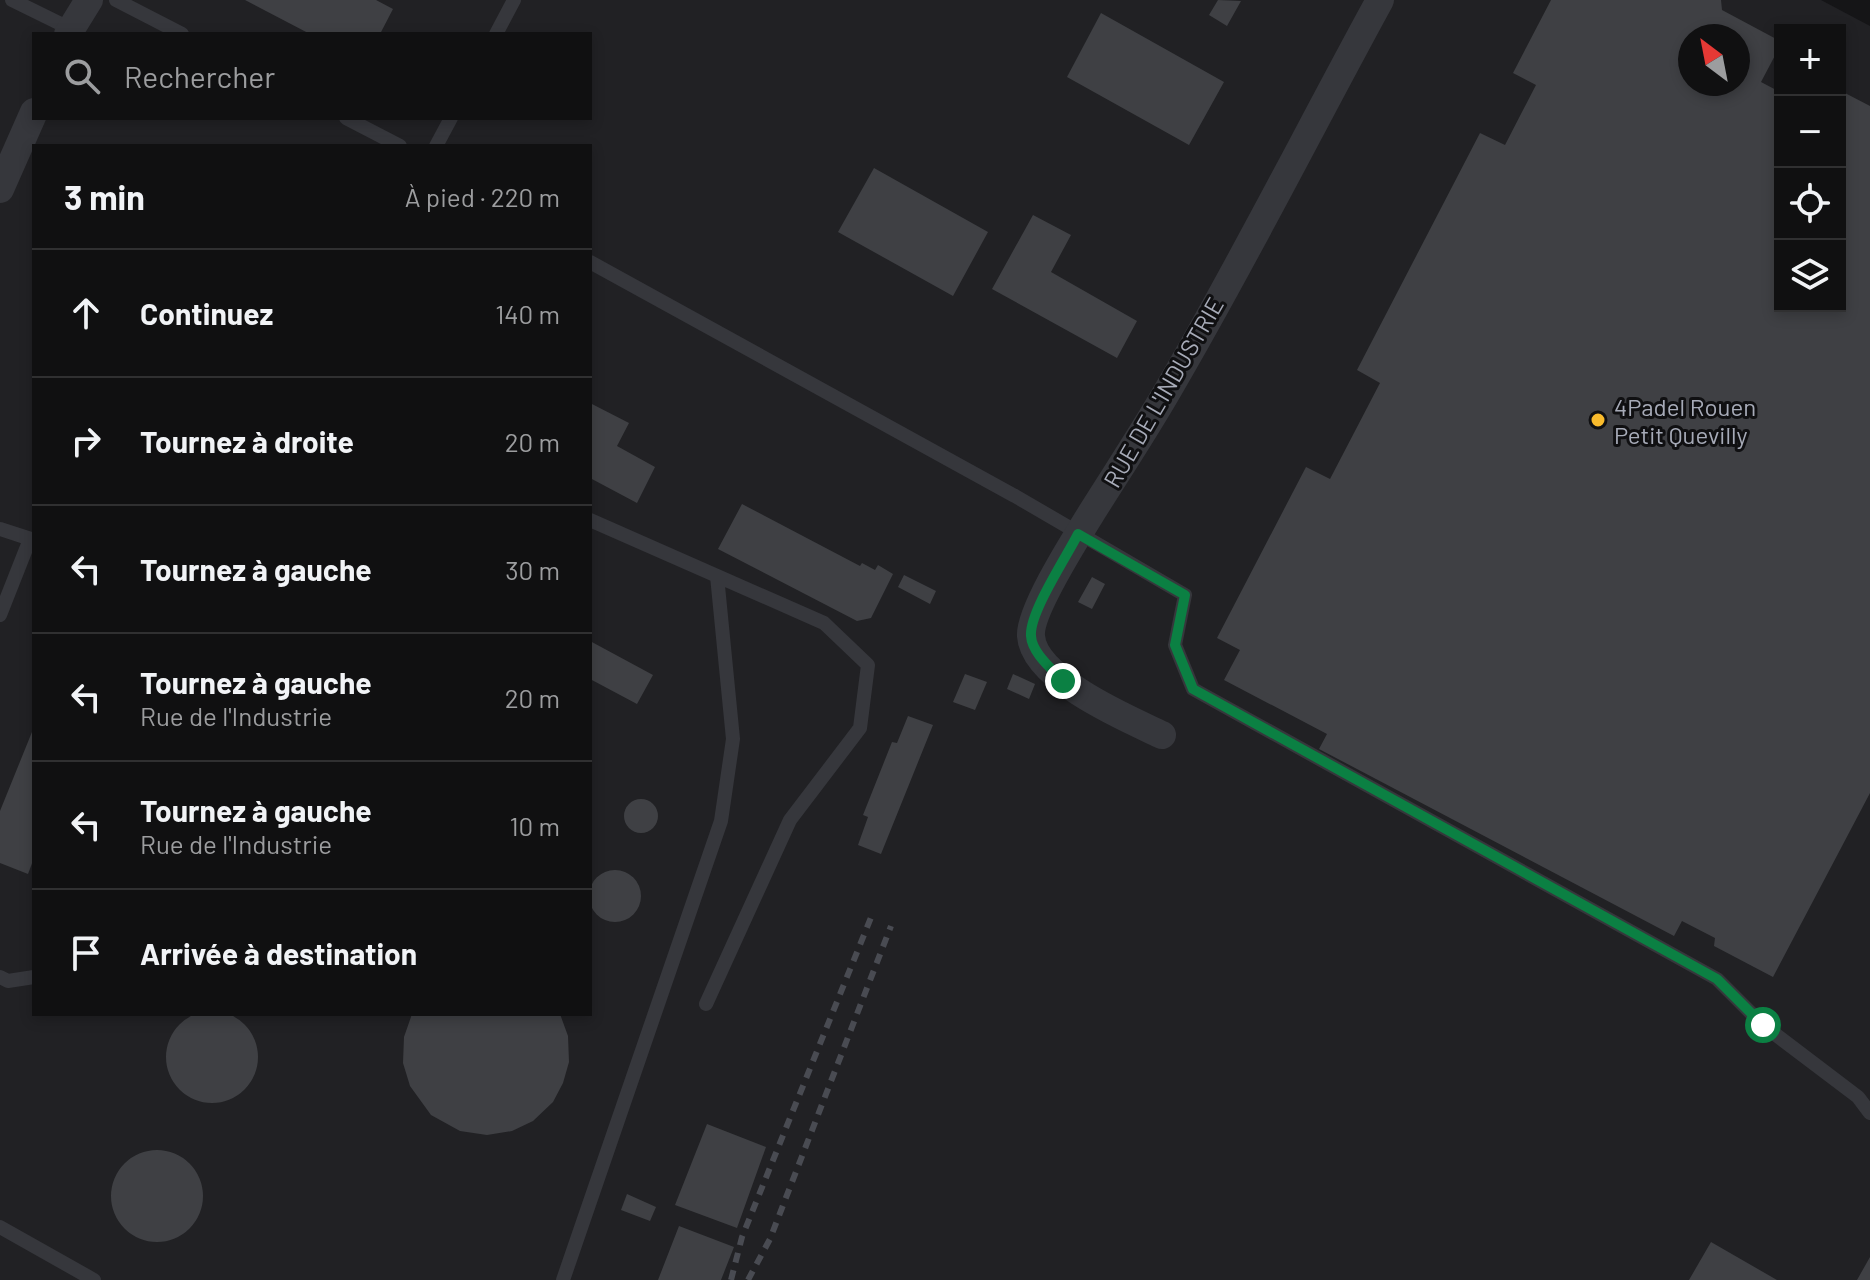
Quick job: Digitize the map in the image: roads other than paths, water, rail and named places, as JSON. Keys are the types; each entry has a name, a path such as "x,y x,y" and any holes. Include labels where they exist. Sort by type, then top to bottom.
{"street":[{"path":"70,31 89,0"},
{"name":"RUE DE L'INDUSTRIE","path":"1162,735 1099,704 1063,681 1039,655 1031,636 1035,614 1078,534 1172,384 1380,0"},
{"path":"0,189 32,117"}],"lane":[{"path":"12,0 70,31"},
{"path":"116,0 178,32"},
{"path":"497,32 514,0"},
{"path":"350,120 396,144"},
{"path":"437,144 450,120"},
{"path":"592,263 1002,489 1185,595 1175,645 1193,689 1717,979 1763,1025 1858,1097 1870,1113"},
{"path":"592,521 824,623 868,665 860,728 790,820 706,1004"},
{"path":"0,529 32,540 0,615"},
{"path":"563,1280 721,821 733,739 717,576"},
{"path":"0,977 8,981 32,977"},
{"path":"0,1227 94,1280"}],"railway":[{"path":"731,1280 742,1237 872,915"},
{"path":"748,1280 770,1239 891,926"}],"place":[{"name":"4Padel Rouen Petit Quevilly","path":"1598,420"}]}
